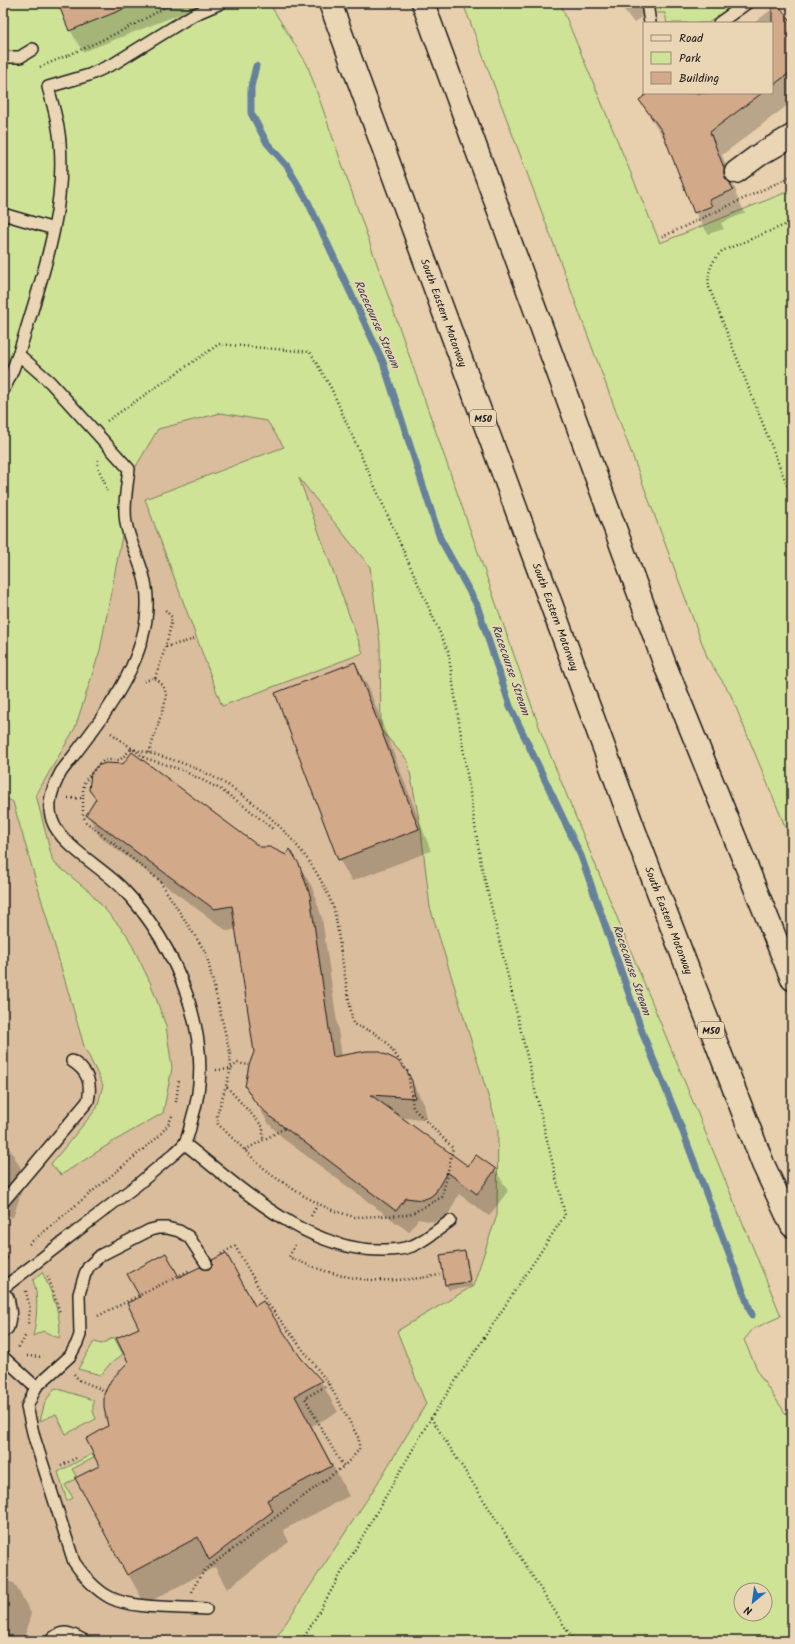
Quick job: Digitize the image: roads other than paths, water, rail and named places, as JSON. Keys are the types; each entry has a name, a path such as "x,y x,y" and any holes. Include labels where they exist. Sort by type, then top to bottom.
{"main road":[{"name":"South Eastern Motorway","path":"330,3 635,832 763,1164 792,1226"},
{"path":"423,3 665,665 792,979"},
{"path":"736,172 760,155 792,136"},
{"path":"3,1300 5,1313 3,1325"}],"lane":[{"path":"3,391 18,354 42,280 60,199 61,167 57,123 48,87 89,75 116,64 193,15 221,3"},
{"path":"649,3 648,10 650,22"},
{"path":"720,22 747,3"},
{"path":"3,57 20,57 33,49"},
{"path":"3,214 54,229"},
{"path":"3,1288 155,1170 184,1144 195,1109 200,1072 198,1045 190,1007 172,958 156,931 134,900 121,886 65,840 52,820 49,806 55,782 111,705 134,661 142,638 148,613 146,587 141,566 126,524 125,509 129,469 50,382 18,354"},
{"path":"3,1202 88,1101 90,1090 88,1080 81,1067 72,1061"},
{"path":"184,1144 255,1199 279,1215 323,1238 345,1246 377,1250 395,1250 412,1246 450,1221"},
{"path":"206,1263 189,1237 179,1231 167,1228 150,1230 101,1255 90,1266 85,1274 79,1294 80,1336 74,1349 64,1362 36,1387 27,1407 34,1437 74,1562 84,1576 97,1589 110,1598 127,1604 206,1609"},
{"path":"4,1358 36,1387"},
{"path":"50,1641 57,1634 65,1633 72,1633 86,1641"}],"waterway":[{"name":"Racecourse Stream","path":"256,66 251,87 251,113 267,143 287,166 308,202 383,362 440,538 477,605 510,706 581,856 644,1037 675,1111 752,1315"}]}
